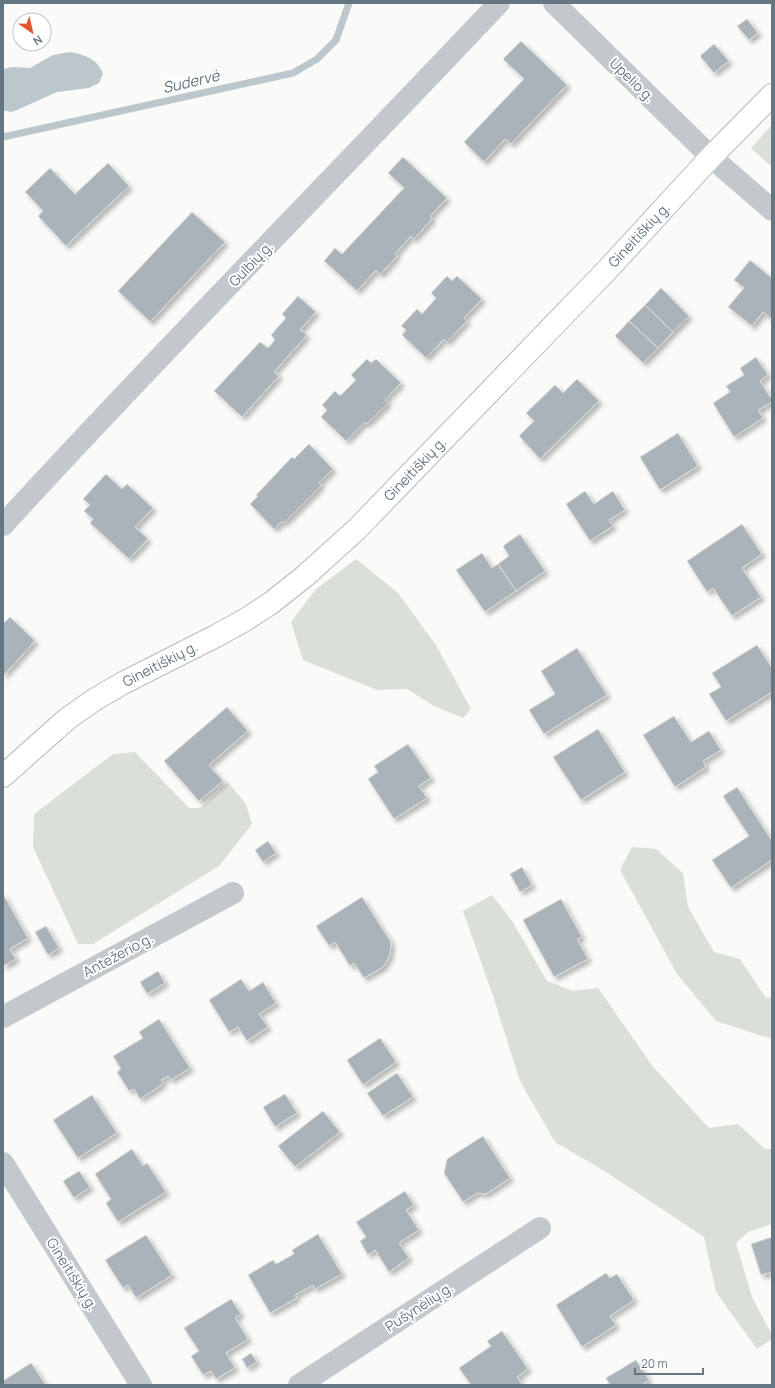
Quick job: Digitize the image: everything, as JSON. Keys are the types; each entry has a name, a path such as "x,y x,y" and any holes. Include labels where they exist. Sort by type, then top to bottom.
{"street":[{"name":"Gulbių g.","path":"3,525 78,443 499,3"},
{"name":"Upelio g.","path":"554,3 711,157 772,210"},
{"name":"Gineitiškių g.","path":"3,776 66,719 94,700 123,683 245,620 271,603 305,576 363,523 603,274 711,157 772,95"},
{"name":"Antežerio g.","path":"3,1017 233,893"},
{"name":"Gineitiškių g.","path":"3,1163 141,1385"},
{"name":"Pušynėlių g.","path":"299,1385 540,1228"}],"shaded area":[{"path":"70,52 86,56 98,65 103,74 99,83 89,88 57,92 11,112 3,110 3,69 13,67 30,68 53,55"},
{"path":"772,125 772,167 751,148"},
{"path":"356,559 398,593 436,645 471,709 463,718 434,706 407,689 377,690 303,660 291,622 315,590"},
{"path":"135,752 189,808 200,808 228,782 246,804 252,824 219,866 93,944 78,944 33,847 34,814 113,754"},
{"path":"632,847 656,849 683,873 688,907 714,952 740,959 766,998 772,997 772,1039 716,1021 677,974 620,870"},
{"path":"492,895 512,921 547,981 573,991 598,988 654,1068 709,1128 738,1124 765,1149 772,1149 772,1224 748,1232 736,1243 752,1297 772,1335 772,1339 757,1349 716,1292 704,1237 606,1172 555,1142 520,1081 493,996 463,911"}],"building":[{"path":"747,19 758,33 749,40 737,26"},
{"path":"521,41 567,85 511,144 505,139 484,162 464,142 524,79 503,59"},
{"path":"714,44 729,61 714,73 700,56"},
{"path":"403,157 447,198 430,216 432,219 414,239 411,236 395,254 397,256 380,275 376,270 357,291 324,261 335,248 342,254 404,188 388,173"},
{"path":"108,163 129,186 66,246 38,216 43,211 25,192 50,168 75,194"},
{"path":"192,212 225,242 150,322 118,291"},
{"path":"750,260 772,278 772,319 763,312 752,326 728,307 744,288 734,280"},
{"path":"447,276 452,281 457,276 482,299 464,318 467,321 447,342 444,339 426,358 402,335 406,330 401,326 417,309 422,314 436,298 431,293"},
{"path":"661,288 689,316 673,332 645,305"},
{"path":"298,296 316,312 300,330 307,335 274,372 279,376 242,417 214,391 260,342 268,348 275,340 271,335 286,318 282,314"},
{"path":"645,305 673,332 658,348 629,321"},
{"path":"629,321 658,348 643,363 615,336"},
{"path":"756,357 768,375 760,381 770,397 772,396 772,402 758,410 763,418 734,437 713,403 730,392 726,386 744,375 740,368"},
{"path":"367,359 371,363 376,359 401,383 385,400 388,403 367,424 365,422 346,441 321,417 327,410 322,405 335,391 340,396 356,380 351,375"},
{"path":"577,379 599,401 540,459 519,436 534,421 526,413 555,385 563,393"},
{"path":"678,433 698,466 660,490 640,457"},
{"path":"309,444 333,469 319,483 321,486 284,523 282,521 274,529 250,504 258,496 256,495 292,457 294,459"},
{"path":"106,474 122,489 127,484 153,508 135,527 148,539 129,559 90,523 93,519 84,511 90,505 83,499"},
{"path":"585,491 594,504 613,491 625,510 609,520 613,526 590,541 566,504"},
{"path":"742,524 762,554 742,568 761,597 732,616 713,588 707,592 687,561"},
{"path":"520,534 545,571 516,591 498,564 509,556 503,546"},
{"path":"482,553 492,568 498,564 516,591 485,612 456,570"},
{"path":"10,617 35,641 3,676 3,624"},
{"path":"757,645 772,668 772,692 726,721 709,694 721,687 712,673"},
{"path":"577,648 607,695 544,734 529,710 555,694 541,671"},
{"path":"227,707 248,731 209,765 223,781 199,801 164,761"},
{"path":"674,716 691,742 709,731 721,750 703,761 706,767 675,787 643,735"},
{"path":"598,729 625,772 581,800 553,757"},
{"path":"408,744 431,778 419,786 427,798 394,819 368,779 378,772 374,766"},
{"path":"737,787 772,841 772,860 731,888 712,860 749,836 723,796"},
{"path":"268,841 276,853 263,862 255,850"},
{"path":"522,867 532,885 520,892 510,874"},
{"path":"3,894 28,938 10,949 16,959 3,966"},
{"path":"362,897 391,942 390,955 383,967 364,978 354,963 350,966 335,942 329,946 316,926"},
{"path":"561,899 582,937 577,939 588,959 554,977 523,920"},
{"path":"46,926 59,948 48,955 35,932"},
{"path":"158,971 165,983 147,994 140,982"},
{"path":"241,979 249,991 263,982 276,1003 259,1014 268,1027 247,1041 238,1027 229,1032 209,1000"},
{"path":"159,1019 190,1068 171,1080 168,1076 161,1080 163,1084 140,1099 134,1089 129,1091 117,1072 121,1069 113,1056 143,1038 139,1032"},
{"path":"380,1038 396,1062 363,1085 347,1060"},
{"path":"397,1073 413,1097 383,1116 367,1093"},
{"path":"285,1094 297,1113 275,1127 263,1107"},
{"path":"92,1095 117,1133 78,1158 53,1120"},
{"path":"323,1111 340,1132 295,1167 278,1146"},
{"path":"483,1136 510,1178 486,1194 477,1193 463,1202 444,1173 447,1159"},
{"path":"132,1149 143,1166 147,1163 166,1192 118,1222 106,1203 111,1199 95,1174"},
{"path":"79,1171 90,1187 74,1198 63,1181"},
{"path":"405,1191 414,1205 406,1210 419,1230 399,1243 409,1258 389,1272 375,1250 368,1255 360,1241 366,1237 356,1222"},
{"path":"318,1234 342,1274 315,1289 313,1285 295,1295 297,1298 270,1313 248,1275 273,1260 276,1264 294,1254 292,1250"},
{"path":"146,1235 172,1275 136,1298 128,1285 123,1288 105,1260"},
{"path":"772,1237 772,1272 761,1275 751,1244"},
{"path":"606,1273 610,1278 617,1274 634,1300 610,1316 616,1325 582,1347 556,1305"},
{"path":"231,1299 241,1314 235,1318 248,1339 226,1353 235,1368 216,1379 211,1371 203,1375 191,1356 199,1351 184,1328"},
{"path":"502,1331 528,1369 517,1377 522,1385 471,1385 459,1368 491,1346 487,1341"},
{"path":"251,1353 257,1362 247,1368 242,1359"},
{"path":"636,1360 649,1380 642,1385 610,1385 606,1378"},
{"path":"31,1363 46,1385 3,1385 3,1381"}],"waterway":[{"name":"Sudervė","path":"3,137 293,73 317,59 336,40 349,3"}]}
